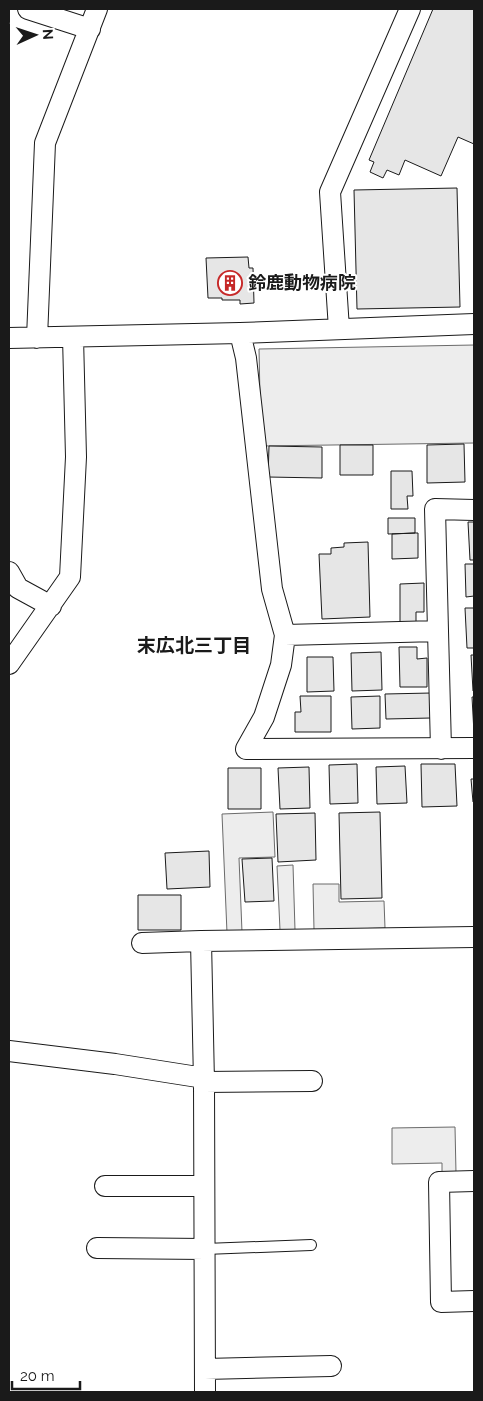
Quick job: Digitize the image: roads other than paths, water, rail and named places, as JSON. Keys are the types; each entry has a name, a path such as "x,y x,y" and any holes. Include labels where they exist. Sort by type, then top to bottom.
{"street":[{"path":"28,9 90,29"},
{"path":"37,338 46,143 98,9"},
{"path":"339,328 330,192 410,9"},
{"path":"9,338 240,333 474,324"},
{"path":"240,333 247,368 272,589 285,635 280,665 264,717 246,749 474,748"},
{"path":"9,664 70,578 76,457 73,337"},
{"path":"441,749 435,509 474,510"},
{"path":"9,572 18,588 51,606"},
{"path":"285,635 438,631"},
{"path":"142,943 474,937"},
{"path":"201,941 204,1080 205,1392"},
{"path":"9,1050 115,1064 204,1080 312,1081"},
{"path":"474,1181 439,1182 441,1302 474,1301"},
{"path":"105,1186 204,1186"},
{"path":"97,1248 205,1249"},
{"path":"205,1369 331,1366"}],"lane":[{"path":"205,1249 311,1245"}],"place":[{"name":"鈴鹿動物病院","path":"230,283"}],"district":[{"name":"末広北三丁目","path":"194,645"}]}
